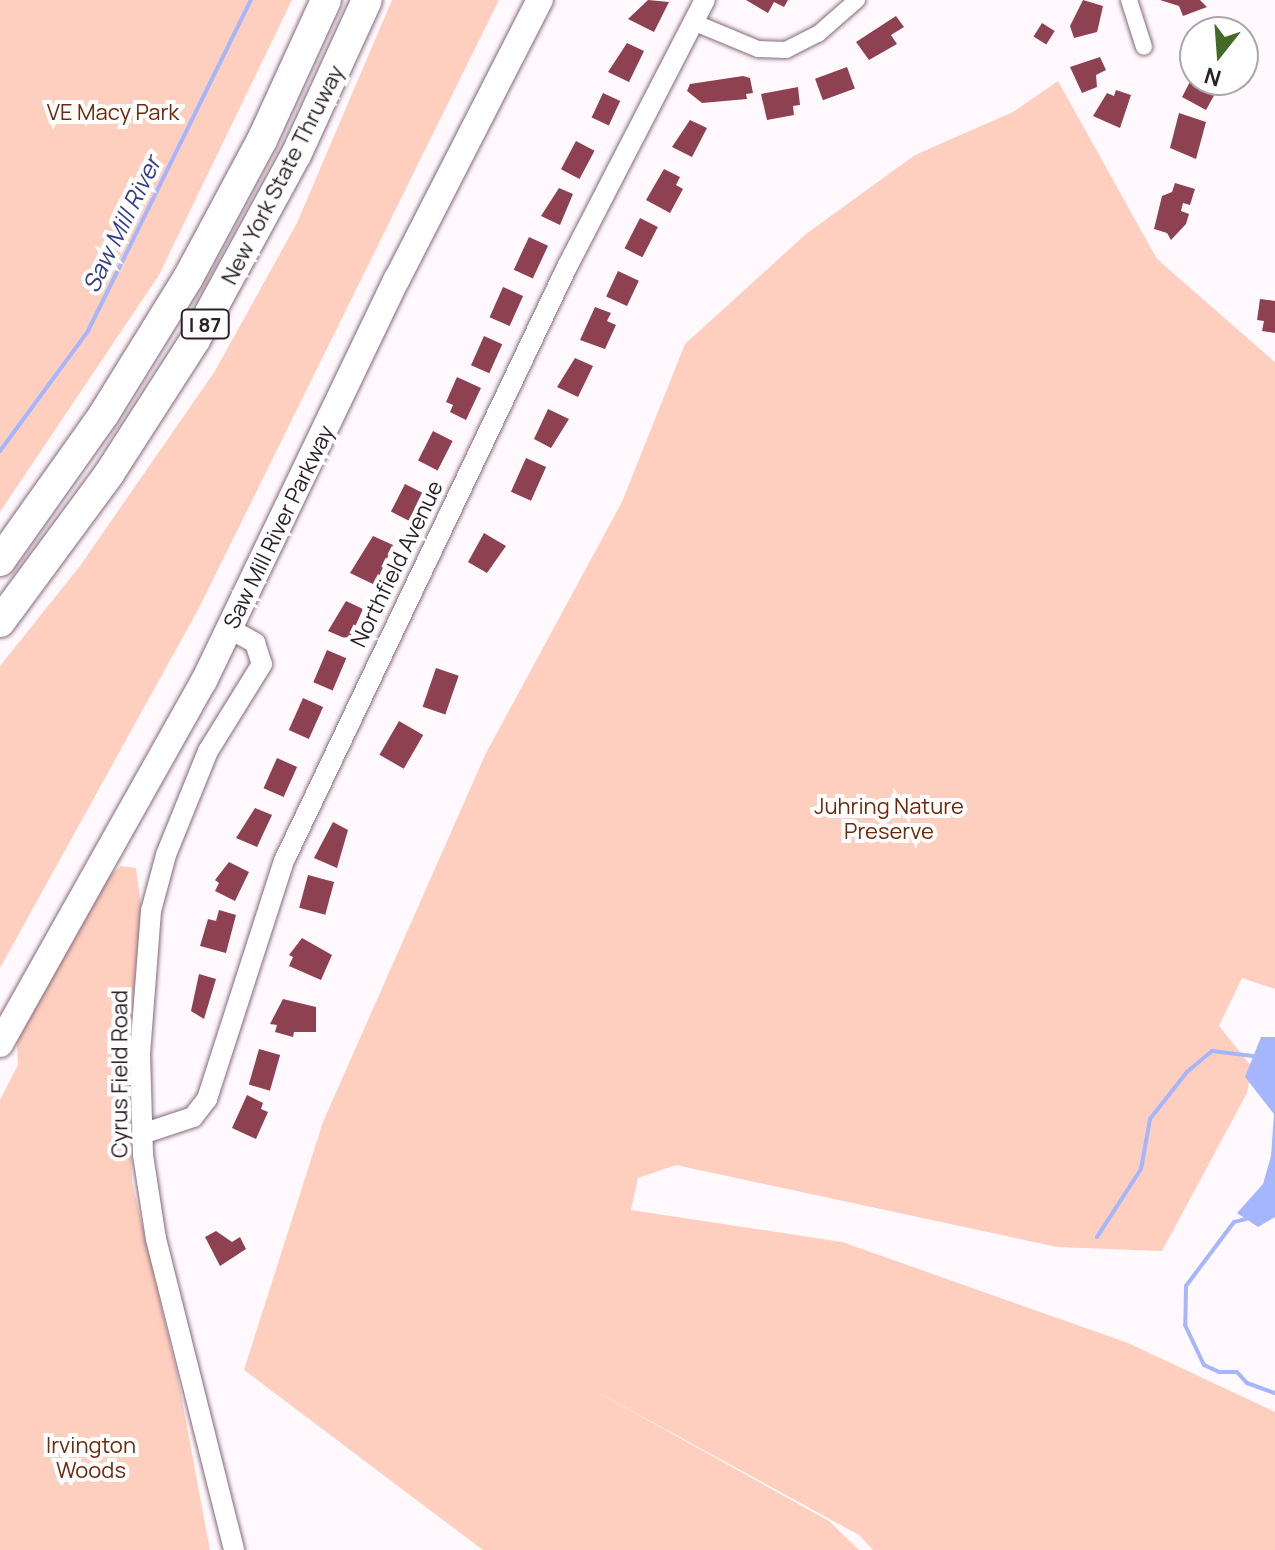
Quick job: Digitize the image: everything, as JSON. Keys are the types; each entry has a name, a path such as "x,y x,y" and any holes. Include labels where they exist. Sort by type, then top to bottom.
{"highway":[{"name":"New York State Thruway","path":"0,561 104,414 188,278 262,140 326,0"},
{"name":"New York State Thruway","path":"0,622 109,474 202,329 290,167 367,0"},
{"name":"Saw Mill River Parkway","path":"0,1009 210,630 397,241 521,0"},
{"name":"Saw Mill River Parkway","path":"0,1044 230,629 397,279 540,0"}],"street":[{"name":"Northfield Avenue","path":"142,1134 193,1117 207,1099 284,861 567,267 705,0"},
{"path":"693,22 758,49 786,50 818,34 857,0"},
{"path":"1129,0 1144,47"},
{"name":"Cyrus Field Road","path":"230,629 255,643 262,664 192,783 151,911 140,1053 142,1134 156,1239 234,1550"}],"green space":[{"name":"VE Macy Park","path":"0,0 292,0 159,275 0,512"},
{"path":"392,0 499,0 199,608 0,968 0,666 80,566 215,371 297,223"},
{"name":"Juhring Nature Preserve","path":"1058,81 1157,259 1275,362 1275,989 1242,978 1219,1026 1252,1067 1247,1093 1162,1251 1057,1247 676,1165 638,1178 631,1210 842,1242 1128,1343 1275,1412 1275,1550 873,1550 859,1535 588,1387 829,1521 859,1550 483,1550 244,1370 323,1122 486,753 622,502 685,344 806,234 915,155 1013,112"},
{"name":"Irvington Woods","path":"121,866 136,868 141,905 128,1066 132,1182 177,1373 210,1550 0,1550 0,1100 18,1065 17,1042 106,879"}],"water":[{"path":"1261,1037 1275,1037 1275,1217 1258,1227 1237,1213 1263,1184 1271,1156 1274,1114 1245,1077"}],"building":[{"path":"648,0 669,2 654,32 628,19"},
{"path":"746,0 788,0 784,7 774,2 768,13"},
{"path":"1083,0 1103,6 1099,24 1097,32 1074,38 1070,26"},
{"path":"1160,0 1200,0 1207,7 1183,16 1179,6"},
{"path":"896,16 904,27 891,35 897,44 869,60 856,42"},
{"path":"1042,23 1055,31 1046,45 1034,37"},
{"path":"627,43 644,51 629,82 608,72"},
{"path":"1100,57 1106,70 1096,75 1097,87 1082,93 1070,67"},
{"path":"847,67 855,89 823,100 815,79"},
{"path":"743,76 750,78 753,93 746,94 747,99 702,103 687,91 690,84"},
{"path":"798,87 800,105 793,106 794,115 767,120 761,94"},
{"path":"1116,90 1131,95 1120,128 1093,116 1107,93 1114,96"},
{"path":"603,93 620,101 609,126 592,117"},
{"path":"1183,96 1214,96 1206,110"},
{"path":"1179,113 1206,122 1196,159 1170,148"},
{"path":"690,120 707,128 692,157 672,147"},
{"path":"576,141 595,151 580,179 561,169"},
{"path":"664,169 680,177 676,185 683,189 670,213 646,200"},
{"path":"1175,183 1195,189 1190,205 1183,203 1181,211 1189,214 1186,224 1171,240 1167,233 1154,229 1162,196 1172,192"},
{"path":"559,188 573,194 560,225 541,216"},
{"path":"640,218 658,227 642,257 625,248"},
{"path":"529,237 548,246 533,279 514,270"},
{"path":"618,271 639,281 627,306 606,296"},
{"path":"503,287 523,296 510,326 490,317"},
{"path":"1260,299 1275,301 1275,333 1262,331 1264,321 1257,320"},
{"path":"595,307 611,313 607,321 616,325 605,349 580,340"},
{"path":"484,336 502,344 489,373 471,365"},
{"path":"575,358 593,366 578,397 557,387"},
{"path":"457,377 481,388 466,420 450,412 453,405 446,402"},
{"path":"548,409 569,419 551,448 534,439"},
{"path":"433,431 453,441 438,470 418,460"},
{"path":"526,458 546,467 531,501 511,492"},
{"path":"405,484 423,493 409,521 391,512"},
{"path":"484,533 506,546 487,573 468,562"},
{"path":"373,536 393,545 375,585 350,573"},
{"path":"346,601 363,609 349,640 328,631"},
{"path":"327,650 346,658 333,690 313,682"},
{"path":"436,668 459,676 445,715 423,707"},
{"path":"303,698 323,707 309,739 289,730"},
{"path":"399,721 423,735 404,769 380,755"},
{"path":"277,758 297,767 284,797 264,788"},
{"path":"255,808 272,815 257,847 236,838"},
{"path":"333,822 348,830 337,868 314,858"},
{"path":"229,862 249,872 235,901 215,891 219,883 215,880"},
{"path":"308,875 334,882 325,915 299,908"},
{"path":"219,910 236,915 226,953 200,946 208,919 216,921"},
{"path":"302,938 332,955 321,980 289,966 293,957 289,955"},
{"path":"199,974 216,979 204,1019 191,1011"},
{"path":"283,999 316,1007 316,1032 294,1032 293,1037 275,1032 277,1025 270,1024"},
{"path":"259,1049 280,1055 270,1091 249,1085"},
{"path":"247,1095 263,1103 261,1109 268,1112 256,1139 232,1128"},
{"path":"216,1231 232,1242 240,1237 246,1249 220,1266 205,1237"}],"waterway":[{"name":"Saw Mill River","path":"0,451 88,331 251,0"},
{"path":"1097,1237 1141,1169 1150,1119 1187,1072 1212,1051 1253,1056"},
{"path":"1246,1219 1234,1222 1186,1286 1185,1325 1204,1365 1219,1372 1237,1372 1247,1383 1275,1393"}]}
